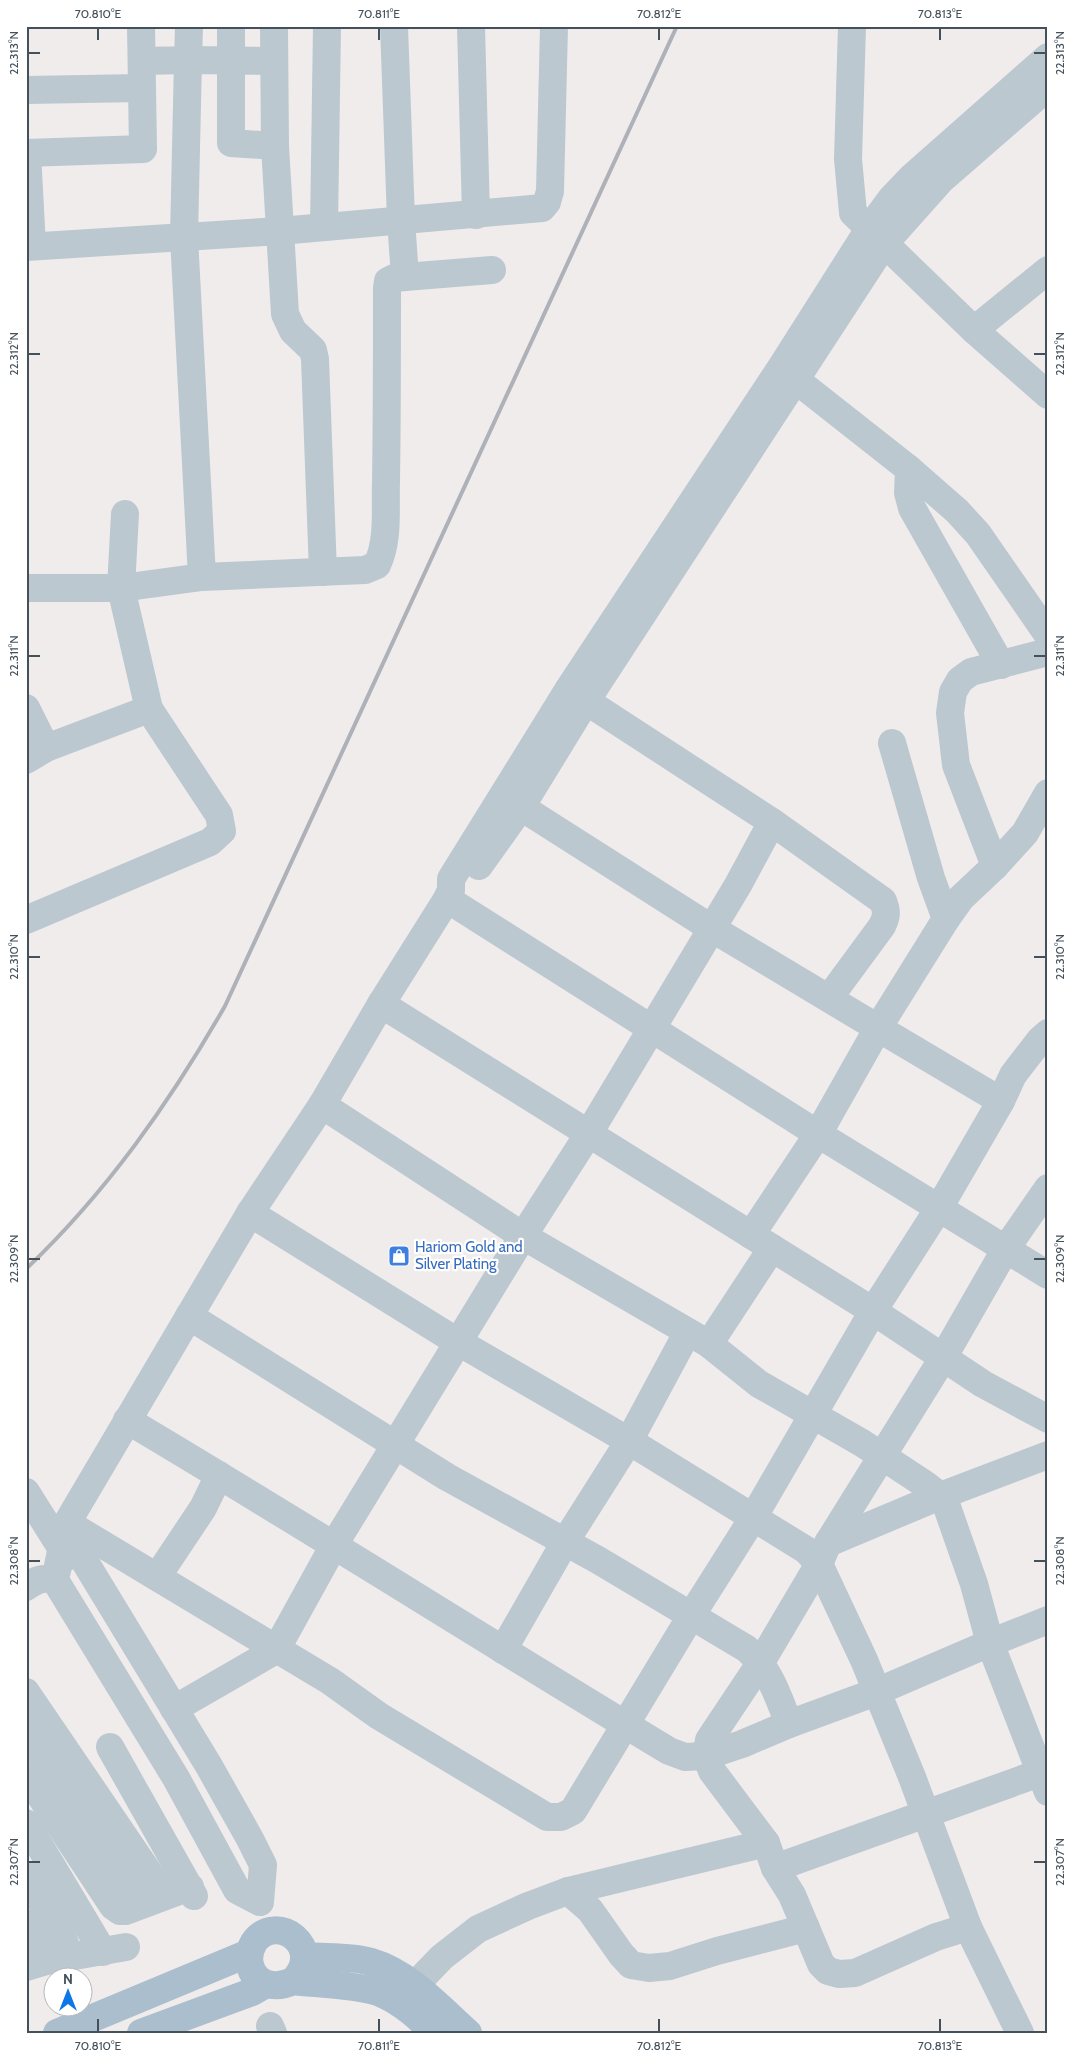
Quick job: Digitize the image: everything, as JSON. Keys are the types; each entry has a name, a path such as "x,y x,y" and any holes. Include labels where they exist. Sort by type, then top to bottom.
{"main road":[{"path":"293,1982 304,1966 305,1956 303,1947 298,1939 290,1934 273,1930 257,1938 249,1954 252,1971 257,1978 266,1984 275,1986 293,1982 372,1990 383,1994 412,2011 434,2033"},
{"path":"57,2033 249,1954"},
{"path":"305,1956 372,1962 394,1972 414,1986 468,2033"},
{"path":"141,2033 252,1992 266,1984"}],"street":[{"path":"141,26 143,149 27,153 29,247 280,231 542,208 547,202 550,191 554,26"},
{"path":"189,26 184,237 202,577"},
{"path":"231,26 231,143"},
{"path":"274,26 274,146 285,314 293,331 313,350 315,358 322,572"},
{"path":"324,227 327,26"},
{"path":"394,26 400,220 405,277"},
{"path":"471,26 476,215"},
{"path":"852,26 848,159 853,213 974,330 1048,395"},
{"path":"449,895 464,886 521,807 789,373 876,236 891,199 912,177 1048,57"},
{"path":"142,61 274,61"},
{"path":"876,236 1048,87"},
{"path":"26,90 142,88"},
{"path":"187,144 231,143 274,146"},
{"path":"26,588 121,588 202,577 365,570 377,565 382,554 384,535 388,281 394,278 492,270"},
{"path":"974,330 1048,270"},
{"path":"789,373 957,511 978,534 1048,635"},
{"path":"260,1902 238,1890 172,1770 55,1580 66,1526 250,1213 322,1105 381,1004 449,895 451,879 570,687 789,373"},
{"path":"909,470 908,493 912,508 1001,665"},
{"path":"26,920 210,842 222,831 219,815 149,709 121,588 125,514"},
{"path":"995,866 956,765 950,714 953,692 960,680 971,672 1048,652"},
{"path":"586,701 772,822 873,892 883,901 886,908 886,916 882,926 829,998"},
{"path":"26,708 36,754 149,709"},
{"path":"892,743 931,878 946,919"},
{"path":"503,1650 565,1542 630,1440 762,1242 818,1134 878,1028 946,919 961,898 995,866 1025,833 1048,792"},
{"path":"521,807 711,928 1001,1101"},
{"path":"174,1709 276,1650 334,1545 523,1236 589,1133 738,885 772,822"},
{"path":"449,895 651,1028 818,1134 1048,1275"},
{"path":"381,1004 873,1311 983,1384 1048,1419"},
{"path":"66,1526 157,1577 330,1681 379,1716 547,1817 561,1816 573,1811 624,1724 753,1518 814,1416 873,1311 939,1208 1001,1101 1013,1075 1040,1040 1048,1033"},
{"path":"322,1105 523,1236 698,1339 759,1384 882,1456 926,1484 940,1496 946,1506 974,1584 990,1642 1045,1778 926,1814 770,1856 568,1891 528,1906 478,1929 442,1957 414,1986"},
{"path":"968,1927 936,1938 855,1973 839,1974 828,1971 821,1964 792,1895 770,1856 712,1771 706,1756 709,1740 761,1662 824,1553 943,1358 1006,1250 1048,1188"},
{"path":"250,1213 459,1342 630,1440 806,1550 824,1553 940,1496 1048,1455"},
{"path":"189,1316 447,1477 598,1560 747,1649 761,1662 770,1677 789,1724"},
{"path":"128,1420 624,1724 669,1751 685,1757 706,1756 742,1744 789,1724 876,1692 990,1642 1048,1620"},
{"path":"157,1577 203,1508 219,1475"},
{"path":"26,1492 60,1546 219,1820 273,1930"},
{"path":"66,1526 223,1791 263,1865 260,1902"},
{"path":"824,1553 968,1927 1020,2033"},
{"path":"26,1587 36,1580 46,1578 55,1580"},
{"path":"26,1692 44,1778 152,1900"},
{"path":"26,1733 44,1778 114,1906 120,1911 126,1911 152,1900 192,1891 121,1740 44,1778"},
{"path":"26,1823 115,1950 47,1962"},
{"path":"26,1875 64,1941 47,1962"},
{"path":"568,1891 590,1910 631,1965 649,1968 670,1966 717,1951 806,1928"},
{"path":"26,1923 47,1962"}],"railway":[{"path":"26,1269 84,1209 135,1145 182,1077 225,1006 677,26"}],"place":[{"name":"Hariom Gold and Silver Plating","path":"399,1256"}]}
